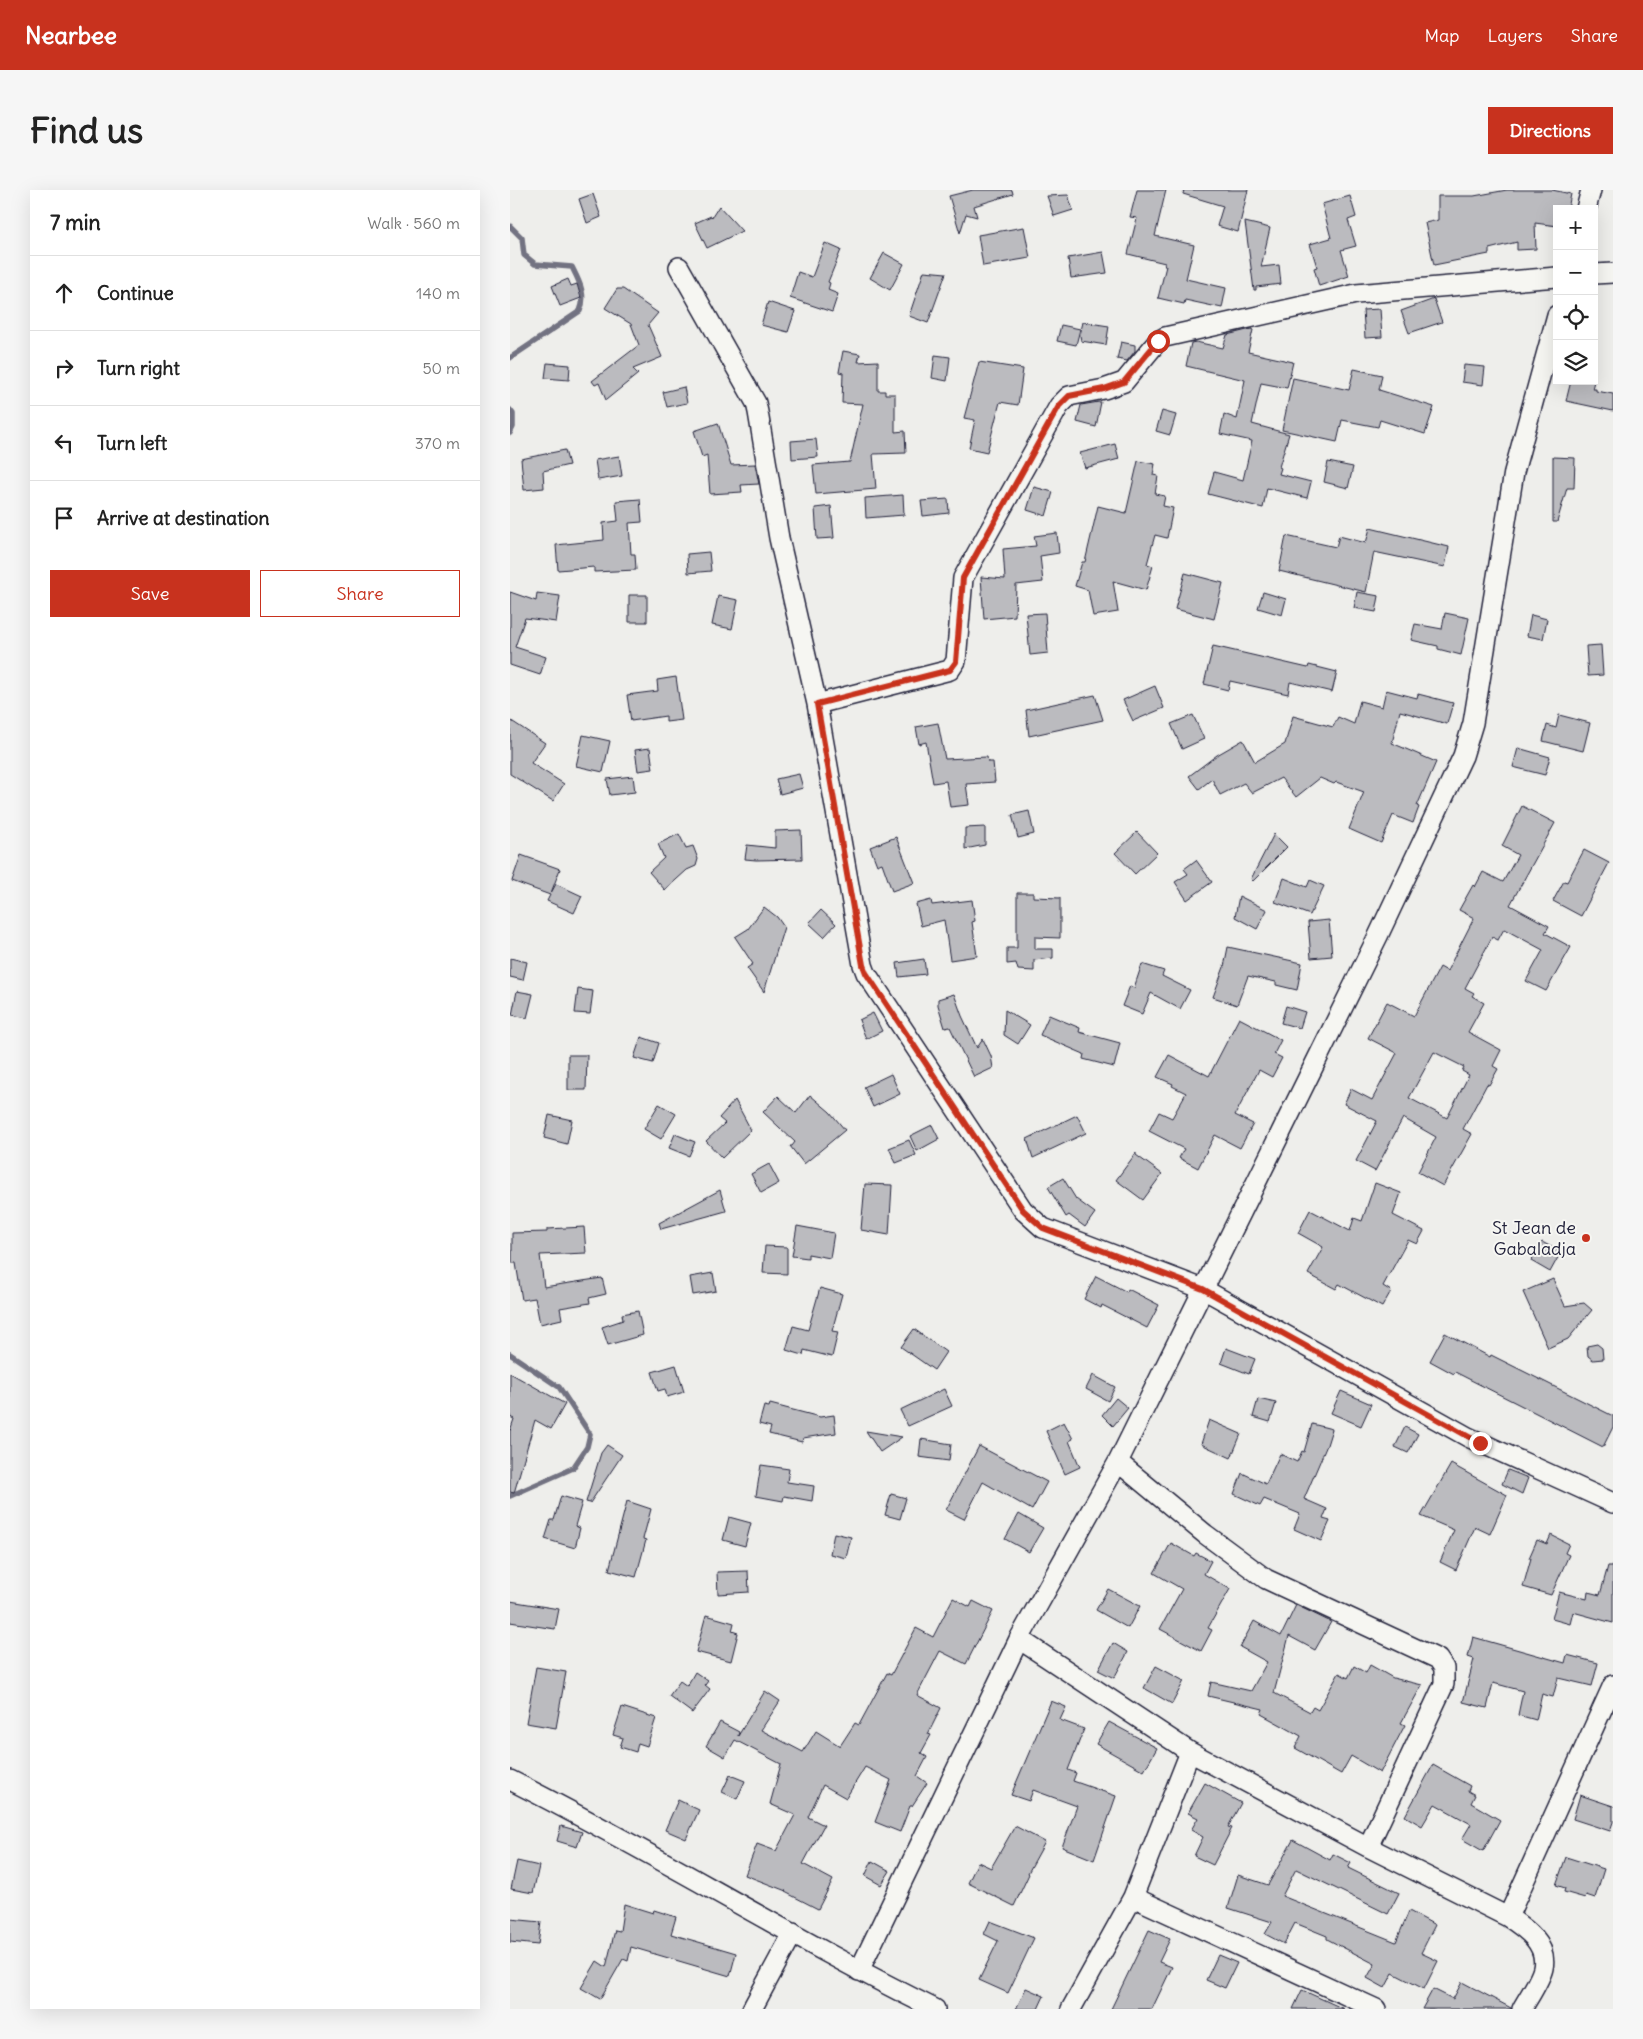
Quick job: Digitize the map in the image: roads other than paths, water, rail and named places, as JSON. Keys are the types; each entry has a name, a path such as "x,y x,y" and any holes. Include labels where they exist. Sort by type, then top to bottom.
{"street":[{"path":"1587,205 1591,190"},
{"path":"679,267 756,403 779,538 817,704 860,950 866,973 1023,1210 1043,1228 1203,1289 1468,1437 1613,1503"},
{"path":"1598,274 1613,273"},
{"path":"817,704 950,670 954,667 963,578 1059,406 1069,396 1104,389 1124,382 1158,341 1165,337 1356,294 1553,277"},
{"path":"859,1971 1019,1639 1118,1462 1378,936 1468,742 1473,723 1514,472 1553,330"},
{"path":"1118,1462 1205,1534 1266,1579 1438,1659 1444,1668 1444,1684 1368,1847"},
{"path":"1019,1639 1190,1752 1368,1847 1508,1917 1525,1928 1537,1940 1544,1956 1543,1968 1522,2009"},
{"path":"1508,1917 1613,1685"},
{"path":"1071,2009 1133,1897 1190,1752"},
{"path":"510,1780 589,1819 859,1971 935,2009"},
{"path":"1133,1897 1376,2009"},
{"path":"752,2009 793,1933"}],"waterway":[{"path":"510,226 522,238 524,255 535,264 572,267 581,288 583,299 580,311 510,358"},
{"path":"510,410 513,414 513,427 510,433"},
{"path":"510,1354 559,1387 590,1434 587,1447 573,1468 510,1496"}],"place":[{"name":"St Jean de Gabaladja","path":"1586,1238"}]}
